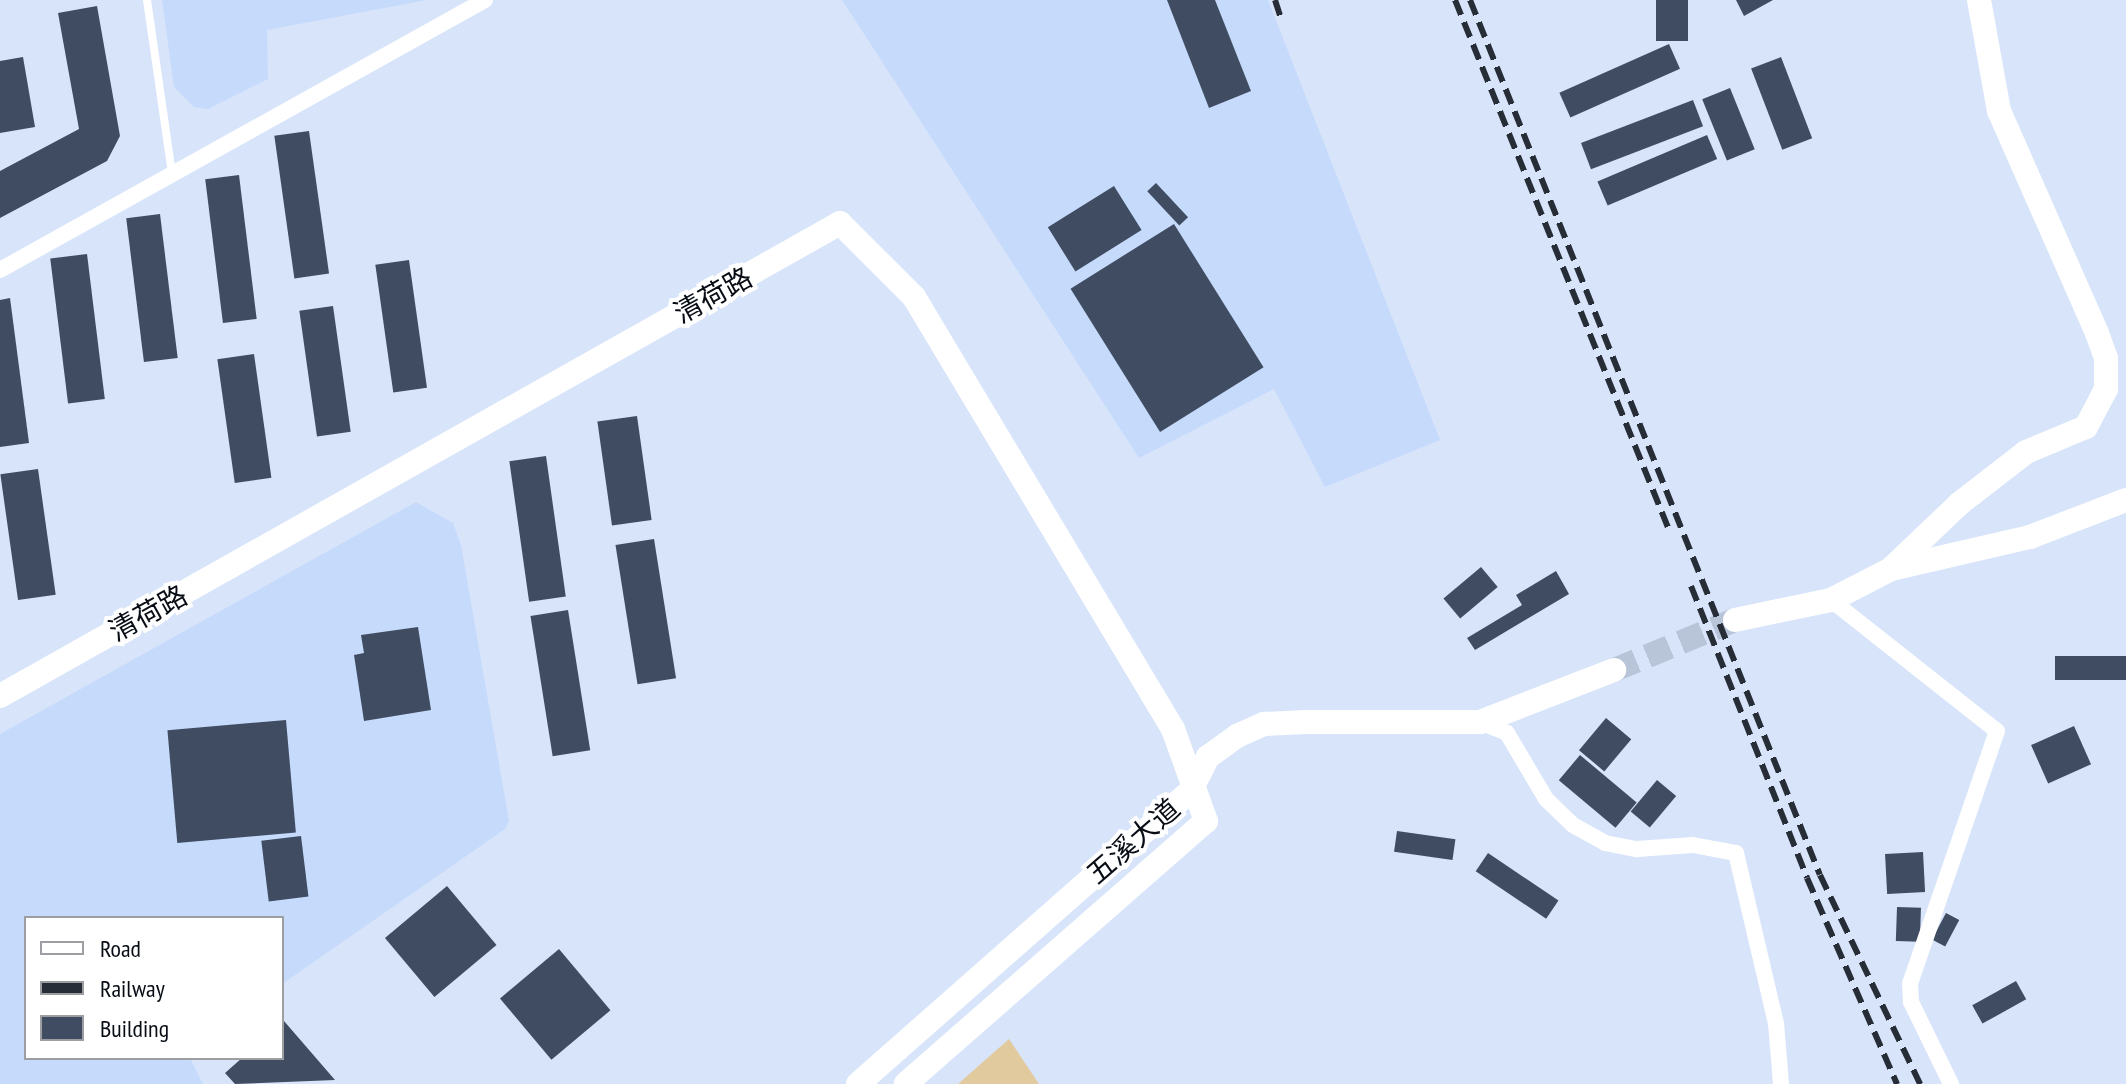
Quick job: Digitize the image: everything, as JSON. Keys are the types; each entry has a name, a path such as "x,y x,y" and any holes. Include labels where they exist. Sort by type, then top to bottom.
{"street":[{"path":"0,270 485,0"},
{"path":"1891,569 1959,504 2026,452 2086,427 2106,389 2106,358 2097,333 1999,111 1979,0"},
{"name":"清荷路","path":"0,696 840,223 914,297 1173,729 1191,790"},
{"path":"1735,620 1831,600 1891,569 2030,537 2126,500"},
{"path":"1831,600 1997,731 1910,983 1911,1002 1951,1084"},
{"path":"1191,790 1208,757 1264,724 1480,722 1614,670"},
{"path":"1480,722 1507,733 1546,799 1573,825 1605,843 1637,849 1693,845 1736,853 1776,1023 1781,1084"},
{"name":"五溪大道","path":"858,1084 1191,790 1206,821 906,1084"}],"lane":[{"path":"147,0 172,175"}],"shaded area":[{"path":"162,0 427,0 267,30 268,79 208,109 194,107 174,87"},
{"path":"842,0 1268,0 1440,440 1325,487 1274,389 1139,458"},
{"path":"416,502 453,523 461,545 509,821 505,829 284,983 284,916 24,916 24,1060 191,1060 203,1084 0,1084 0,734"},
{"path":"1009,1039 1039,1084 958,1084"}],"building":[{"path":"1167,0 1215,0 1251,91 1209,108"},
{"path":"1656,0 1688,0 1688,41 1656,41"},
{"path":"1736,0 1773,0 1744,16"},
{"path":"97,6 120,136 107,161 0,218 0,171 79,129 58,13"},
{"path":"1669,44 1680,69 1570,117 1559,93"},
{"path":"23,57 35,127 0,133 0,61"},
{"path":"1781,57 1812,138 1782,150 1751,68"},
{"path":"1730,88 1755,149 1727,160 1702,99"},
{"path":"1693,100 1703,126 1591,169 1581,143"},
{"path":"309,131 329,274 294,278 274,136"},
{"path":"1707,135 1717,159 1608,205 1597,181"},
{"path":"239,175 257,319 223,323 205,179"},
{"path":"1156,183 1188,217 1179,226 1147,191"},
{"path":"1114,186 1142,230 1075,271 1048,227"},
{"path":"160,214 178,358 144,362 126,218"},
{"path":"1174,224 1264,367 1160,432 1071,289"},
{"path":"87,254 105,399 68,403 50,259"},
{"path":"409,260 427,388 393,392 375,265"},
{"path":"10,298 29,443 0,447 0,300"},
{"path":"333,306 351,432 317,436 299,311"},
{"path":"254,354 271,478 235,483 217,359"},
{"path":"637,416 652,520 612,526 597,422"},
{"path":"546,456 566,597 529,602 509,461"},
{"path":"38,469 56,595 18,600 0,474"},
{"path":"654,539 676,678 638,684 615,545"},
{"path":"1481,567 1498,587 1460,618 1443,598"},
{"path":"1556,571 1569,594 1475,650 1467,638 1522,605 1516,595"},
{"path":"568,610 590,750 553,756 530,616"},
{"path":"418,627 431,710 364,721 354,655 364,653 361,635"},
{"path":"2055,656 2126,656 2126,680 2055,680"},
{"path":"1606,718 1631,739 1604,771 1579,750"},
{"path":"286,720 296,833 177,843 167,730"},
{"path":"2074,726 2091,764 2048,783 2031,745"},
{"path":"1580,755 1637,803 1615,828 1559,780"},
{"path":"1657,780 1676,796 1650,827 1631,811"},
{"path":"1397,831 1455,839 1453,860 1394,852"},
{"path":"301,836 308,897 269,901 261,841"},
{"path":"1923,852 1925,892 1887,894 1885,854"},
{"path":"1488,853 1558,901 1546,919 1476,871"},
{"path":"447,886 496,945 434,997 385,938"},
{"path":"1897,907 1921,908 1920,942 1896,941"},
{"path":"1946,913 1959,920 1945,947 1932,939"},
{"path":"559,949 610,1010 551,1060 500,998"},
{"path":"2016,981 2026,999 1982,1024 1972,1005"},
{"path":"284,1021 335,1080 235,1084 225,1073 240,1060 284,1060"}],"tunnel":[{"path":"1614,670 1735,620"}],"railway":[{"path":"1275,0 1282,22"},
{"path":"1455,0 1669,530"},
{"path":"1470,0 1820,875 1920,1084"},
{"path":"1691,586 1807,878 1897,1084"}]}
